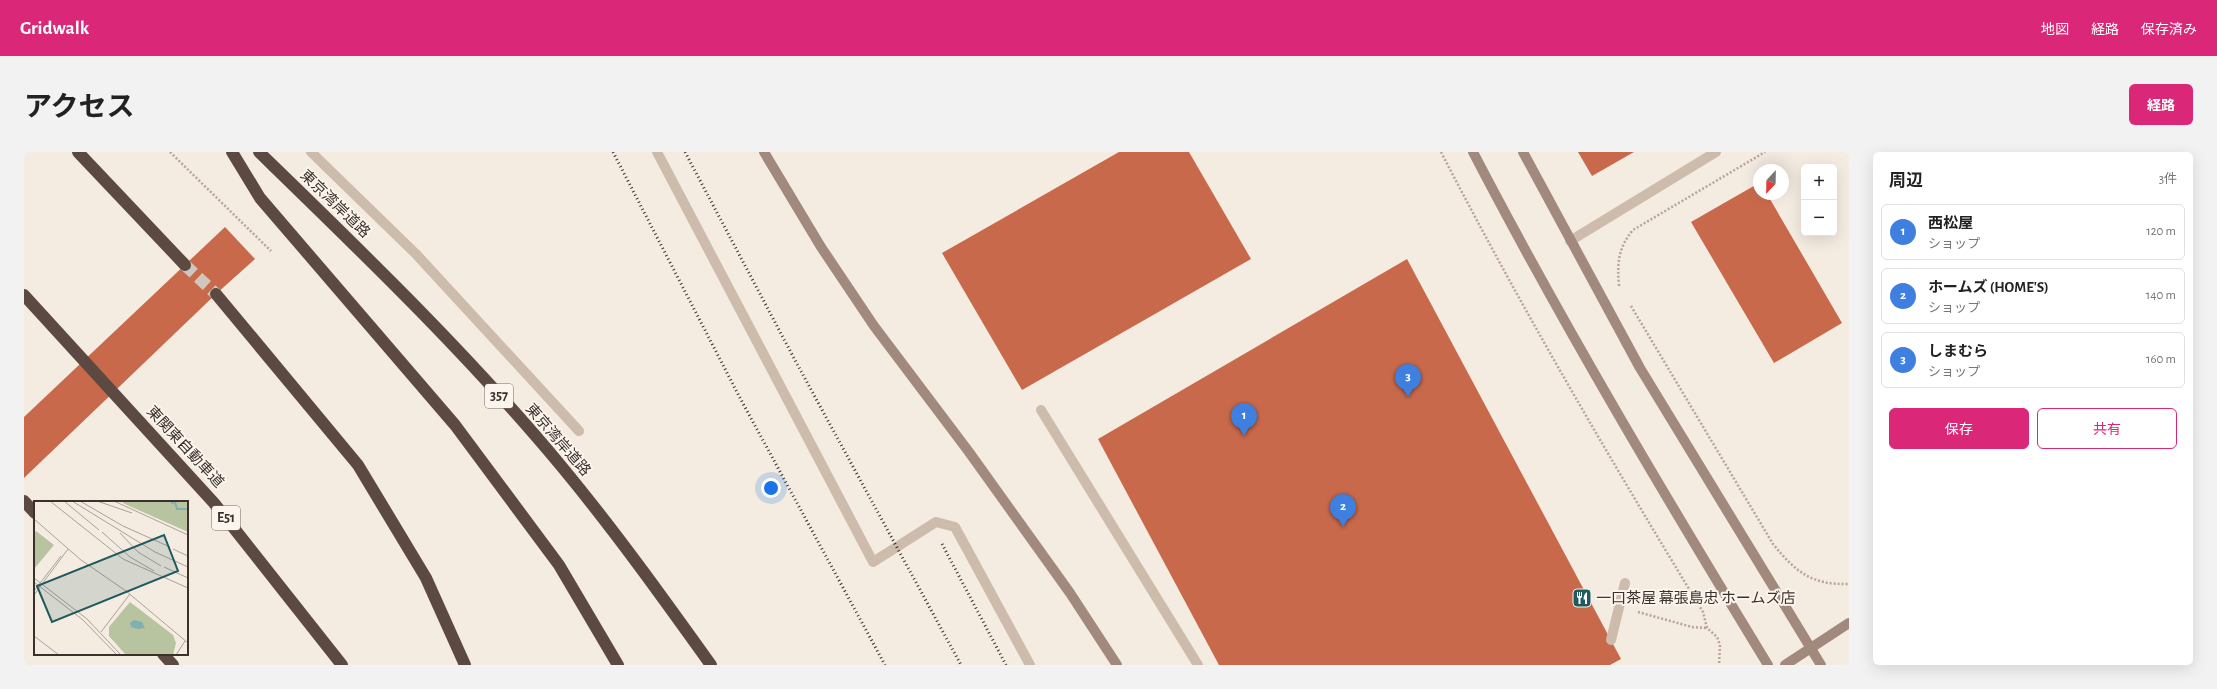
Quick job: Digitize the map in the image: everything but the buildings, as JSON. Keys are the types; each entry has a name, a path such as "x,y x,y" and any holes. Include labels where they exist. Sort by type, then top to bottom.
{"highway":[{"path":"78,152 185,265"},
{"path":"232,152 260,198 456,425 558,565 618,665"},
{"name":"東京湾岸道路","path":"259,152 380,270 475,370 561,466 644,571 711,665"},
{"path":"216,294 358,465 426,578 465,665"},
{"name":"東関東自動車道","path":"24,296 214,503 342,665"},
{"path":"24,501 34,512"},
{"path":"164,655 173,665"}],"street":[{"path":"311,152 416,254 579,431"},
{"path":"656,152 873,562 936,522 954,527 1030,665"},
{"path":"764,152 821,247 874,326 969,452 1070,593 1117,665"},
{"path":"1473,152 1525,252 1608,398 1768,665"},
{"path":"1523,152 1640,368 1809,648 1821,665"},
{"path":"1570,241 1716,152"},
{"path":"1041,410 1198,665"},
{"path":"1611,640 1625,582"},
{"path":"1785,665 1849,623"}],"path":[{"path":"170,152 271,251"},
{"path":"1441,152 1488,243 1565,381 1703,612 1707,628 1717,637 1720,645 1719,665"},
{"path":"1619,287 1619,254 1624,241 1633,230 1765,152"},
{"path":"1627,300 1773,544 1791,566 1813,579 1834,584 1849,584"},
{"path":"1635,611 1692,627 1707,628"}],"tunnel":[{"path":"185,265 216,294"}],"railway":[{"path":"613,152 740,398 885,665"},
{"path":"685,152 796,362 961,665"},
{"path":"942,544 1006,665"}],"place":[{"name":"しまむら","path":"1408,397"},
{"name":"西松屋","path":"1244,436"},
{"name":"ホームズ (HOME'S)","path":"1343,527"},
{"name":"一口茶屋 幕張島忠 ホームズ店","path":"1582,598"}]}
